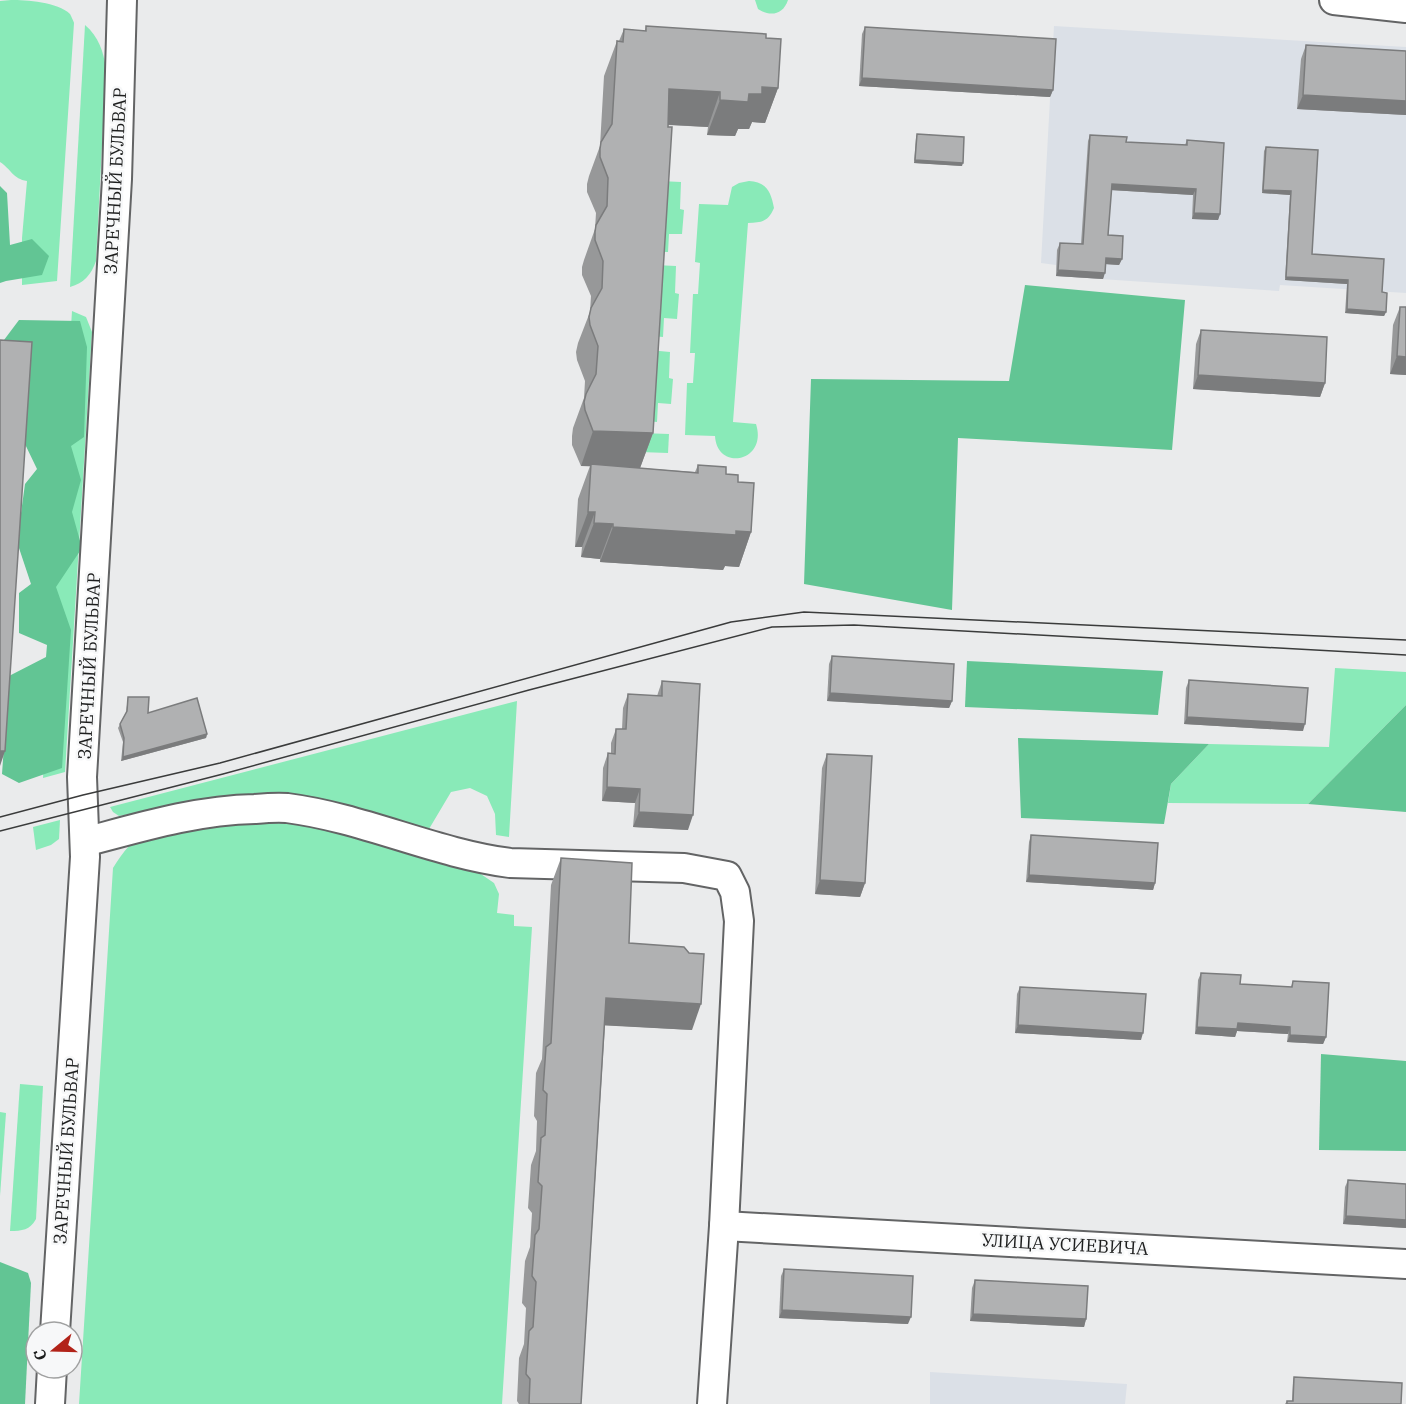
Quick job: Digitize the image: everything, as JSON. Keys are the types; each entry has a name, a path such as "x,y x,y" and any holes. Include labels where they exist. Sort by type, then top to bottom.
{"street":[{"name":"ЗАРЕЧНЫЙ БУЛЬВАР","path":"56,1320 85,842 82,777 117,179 122,0"},
{"path":"1334,0 1406,8"},
{"path":"85,842 176,818 241,809 286,808 374,826 427,845 491,861 684,868 727,876 735,892 739,921 724,1226 712,1404"},
{"name":"УЛИЦА УСИЕВИЧА","path":"724,1226 1406,1264"},
{"path":"50,1404 51,1380"}],"shaded area":[{"path":"1054,26 1406,47 1406,293 1280,285 1279,291 1056,276 1056,265 1041,263"},
{"path":"930,1372 1127,1384 1125,1404 930,1404"}],"green space":[{"path":"755,0 788,0 783,9 771,14 758,9"},
{"path":"0,1 50,4 65,10 70,14 74,23 57,281 22,285 22,238 27,181 15,176 0,162"},
{"path":"85,25 100,45 106,68 96,261 86,278 70,287"},
{"path":"660,181 681,182 680,209 684,210 682,234 669,234 668,252 657,252"},
{"path":"749,181 760,183 767,189 774,208 764,220 748,223 733,422 756,424 758,437 755,447 749,454 741,458 732,458 724,455 718,447 715,436 685,435 687,383 693,383 695,353 690,353 693,294 698,294 700,263 695,262 699,204 728,205 732,187"},
{"path":"0,186 7,193 10,245 32,239 49,256 42,275 0,283"},
{"path":"655,265 676,266 675,293 679,294 677,319 664,318 663,337 652,336"},
{"path":"1025,285 1185,300 1172,450 958,438 952,610 804,584 811,379 1009,381"},
{"path":"72,311 86,317 92,332 65,772 43,778"},
{"path":"19,320 80,321 87,347 84,437 71,446 81,480 72,512 82,548 56,587 71,630 62,768 19,783 2,774 9,676 46,657 47,645 19,633 19,593 31,584 17,542 25,484 37,469 24,442 1,344"},
{"path":"649,350 670,352 669,378 673,379 671,404 658,403 657,422 646,421"},
{"path":"641,433 669,434 668,453 640,452"},
{"path":"967,661 1163,671 1158,715 965,707"},
{"path":"1335,668 1406,672 1406,705 1308,804 1168,803 1171,784 1209,744 1329,747"},
{"path":"517,701 509,837 496,835 495,814 487,796 470,788 451,792 429,829 312,799 210,799 119,816 110,807"},
{"path":"1406,705 1406,812 1308,804"},
{"path":"1018,738 1209,744 1171,784 1164,824 1021,818"},
{"path":"60,820 59,839 51,845 36,850 33,827"},
{"path":"248,822 285,822 319,827 472,868 494,883 499,894 497,913 514,915 514,926 532,927 502,1404 79,1404 81,1380 84,1380 84,1325 113,868 127,848 139,840 152,835"},
{"path":"1321,1054 1406,1061 1406,1151 1319,1150"},
{"path":"20,1084 43,1086 36,1219 31,1226 25,1229 10,1231"},
{"path":"0,1112 6,1113 0,1196"},
{"path":"0,1262 28,1273 31,1283 29,1320 24,1320 25,1404 0,1404"}],"building":[{"path":"646,26 766,34 766,38 781,39 778,88 762,87 762,94 749,94 748,102 720,100 720,92 669,89 668,127 672,127 653,433 593,431 584,402 596,374 598,346 589,317 591,308 602,288 603,261 595,240 595,232 596,225 607,206 608,178 600,157 600,149 601,142 612,124 617,41 623,42 624,29 646,31"},
{"path":"865,27 1056,39 1053,90 862,78"},
{"path":"1306,45 1406,51 1406,101 1303,95"},
{"path":"917,134 964,137 963,163 915,160"},
{"path":"1090,135 1127,137 1126,142 1187,145 1187,140 1224,143 1220,214 1194,213 1196,189 1112,184 1108,235 1123,236 1122,259 1106,258 1105,273 1058,270 1060,243 1083,244"},
{"path":"1266,147 1318,150 1312,254 1384,259 1382,292 1387,293 1386,312 1347,309 1348,280 1286,277 1291,191 1263,190"},
{"path":"1400,307 1406,307 1406,357 1397,356"},
{"path":"1201,330 1327,337 1325,383 1198,375"},
{"path":"0,340 32,342 5,751 0,751"},
{"path":"591,464 698,473 698,465 726,467 726,474 738,475 738,482 754,483 751,532 736,531 736,535 613,527 613,524 594,523 595,512 588,512"},
{"path":"832,656 954,664 952,701 830,693"},
{"path":"1189,680 1308,688 1305,724 1187,717"},
{"path":"662,681 700,684 693,815 639,812 640,789 607,787 608,753 615,754 616,729 626,729 628,694 662,696"},
{"path":"128,697 149,697 148,713 197,698 207,734 123,757 124,738 120,724 127,711"},
{"path":"827,754 872,756 865,883 820,880"},
{"path":"1031,835 1158,843 1155,883 1029,875"},
{"path":"561,858 632,863 629,943 684,947 689,953 704,954 701,1004 606,998 581,1404 529,1404 530,1379 526,1374 529,1331 533,1327 536,1282 532,1276 535,1235 539,1229 542,1186 538,1182 541,1138 545,1135 547,1094 543,1090 546,1047 551,1043"},
{"path":"1201,973 1241,975 1240,984 1292,987 1293,981 1329,983 1326,1037 1290,1035 1290,1027 1238,1023 1237,1029 1197,1027"},
{"path":"1020,987 1146,994 1143,1033 1018,1025"},
{"path":"1348,1180 1406,1184 1406,1220 1346,1216"},
{"path":"784,1269 913,1276 911,1317 782,1310"},
{"path":"975,1280 1088,1286 1086,1319 973,1314"},
{"path":"1294,1377 1402,1383 1401,1404 1287,1404 1287,1401 1293,1401"}],"tram line":[{"path":"0,817 220,763 731,622 804,612 1406,640"},
{"path":"0,831 223,774 529,690 772,627 854,625 1406,655"}]}
